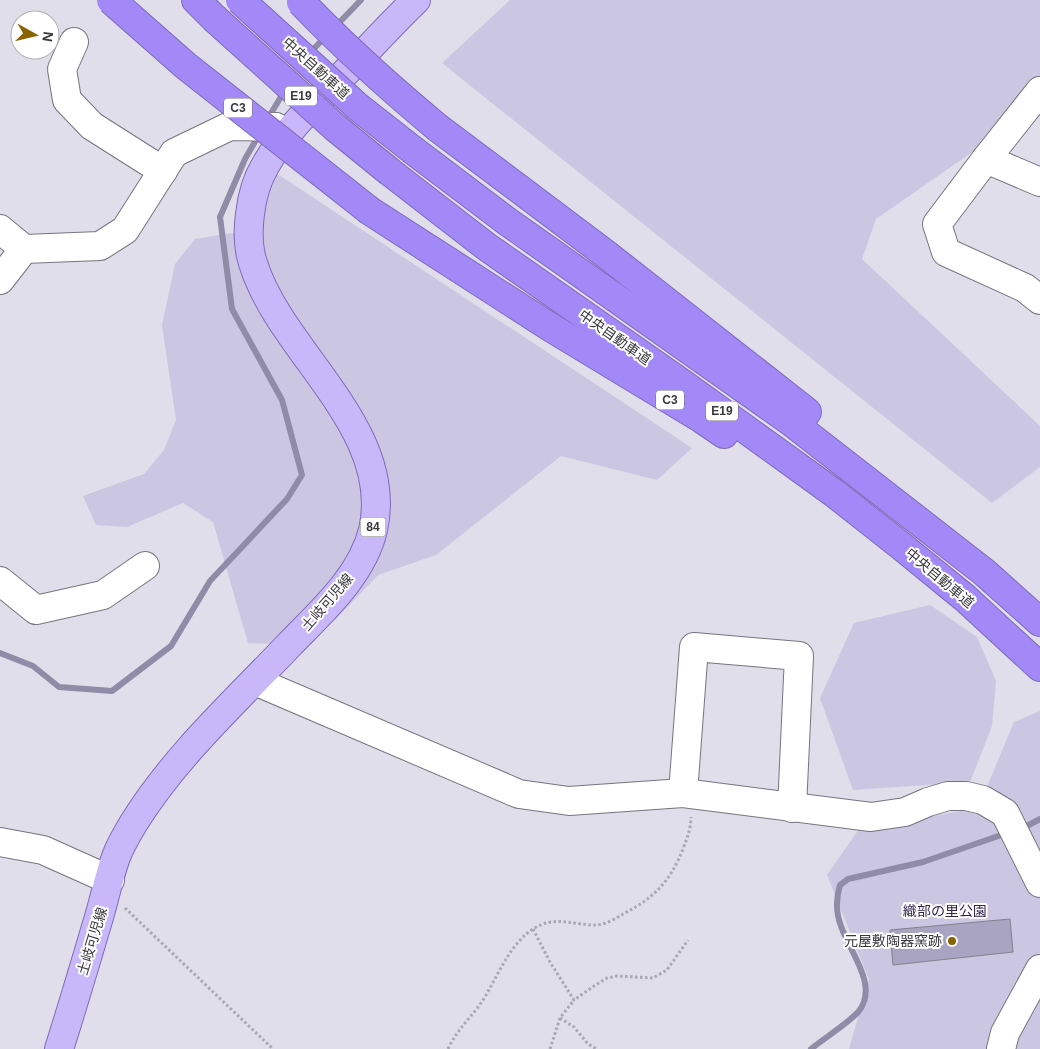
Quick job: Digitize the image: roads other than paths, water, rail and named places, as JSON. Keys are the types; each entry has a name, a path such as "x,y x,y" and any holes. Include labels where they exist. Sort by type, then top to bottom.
{"highway":[{"name":"C3","path":"111,0 186,66 370,210 550,327 702,419 965,598"},
{"name":"中央自動車道","path":"240,0 358,107 414,151 516,227 790,421 984,572 1040,622"},
{"path":"300,1 336,39 379,79 438,128 607,255 846,444 913,504 984,572"},
{"name":"中央自動車道","path":"205,9 338,129 390,172 486,247 776,450 900,545 965,598 1040,667"}],"main road":[{"name":"土岐可児線","path":"59,1049 116,856 133,824 164,780 202,735 255,681 346,582 366,549 372,532 376,512 376,487 372,467 359,435 262,288 252,260 248,228 253,194 264,167 293,127 416,0"}],"street":[{"path":"74,42 62,69 67,100 92,126 163,171"},
{"path":"1040,91 986,158 937,224 946,252 1024,288 1040,300"},
{"path":"0,229 24,248 100,246 125,230 174,153 230,126 293,127"},
{"path":"986,158 1040,182"},
{"path":"0,280 24,248"},
{"path":"0,581 36,610 103,595 145,566"},
{"path":"688,793 694,647 799,656 792,808"},
{"path":"255,681 518,794 569,801 688,793 871,817 905,812 948,796 966,796 983,800 1005,813 1040,883"},
{"path":"0,842 43,850 108,887"},
{"path":"1001,1049 1005,1033 1040,969"}],"waterway":[{"path":"334,28 361,0"},
{"path":"308,55 325,37"},
{"path":"267,120 285,90"},
{"path":"0,653 33,666 59,687 112,691 171,646 210,581 287,499 302,475 282,400 232,309 220,217 245,159 260,133"},
{"path":"1021,829 1040,819"},
{"path":"811,1049 859,1011 864,1001 866,990 861,968 845,936 838,916 837,900 840,885 848,879 923,862 1007,833"}],"place":[{"name":"元屋敷陶器窯跡","path":"952,941"}],"park label":[{"name":"織部の里公園","path":"945,911"}]}
